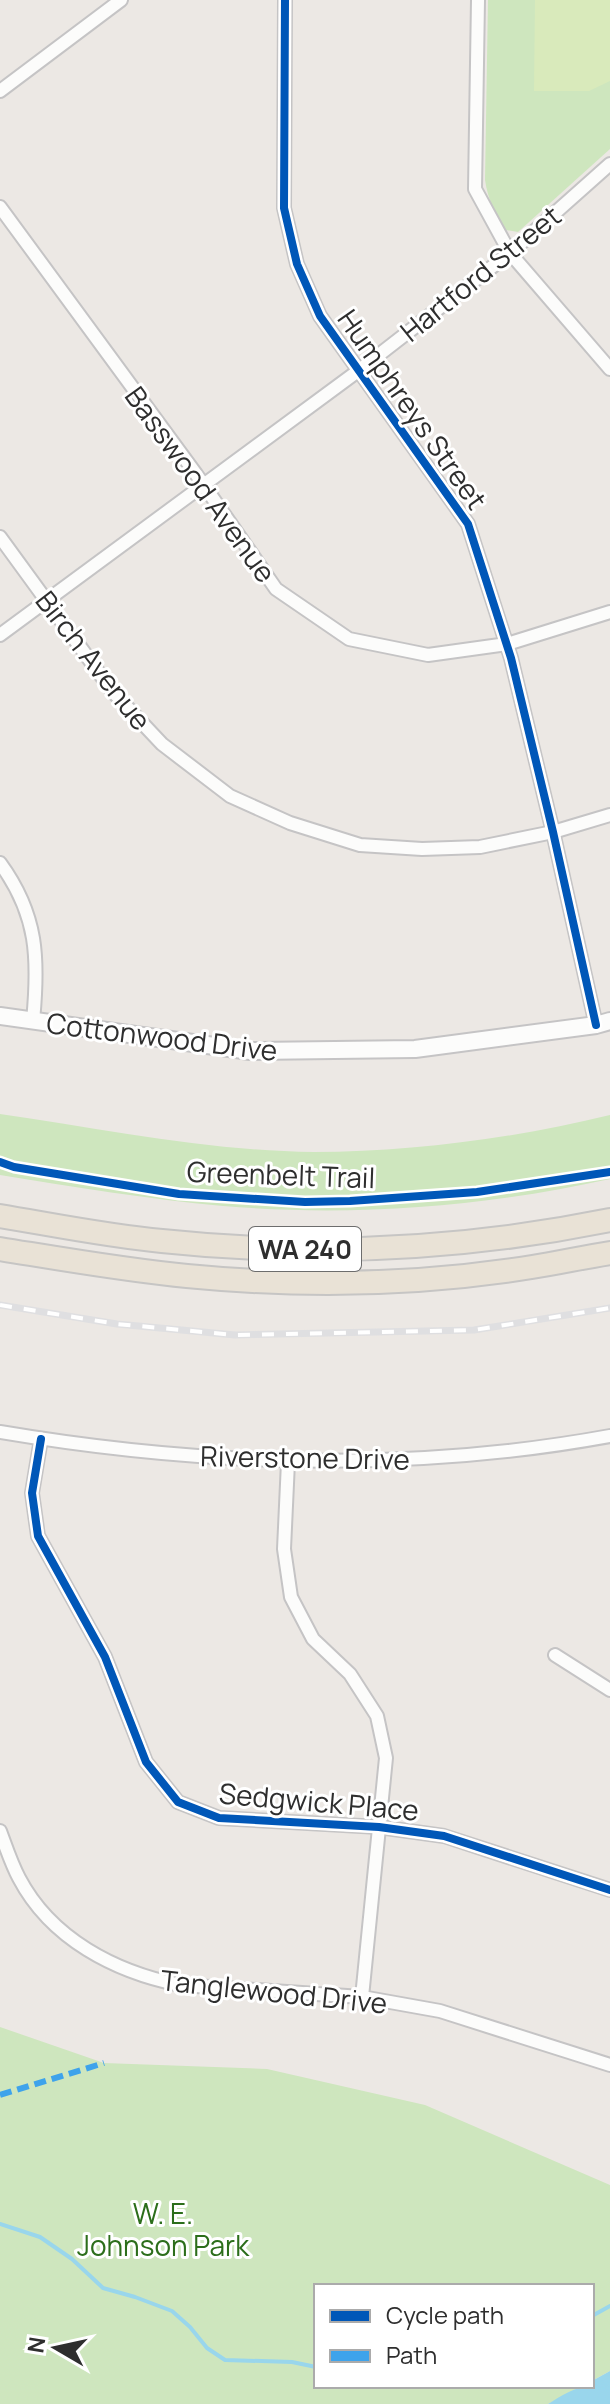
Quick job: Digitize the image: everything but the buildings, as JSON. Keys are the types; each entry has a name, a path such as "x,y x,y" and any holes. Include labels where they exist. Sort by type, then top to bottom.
{"highway":[{"name":"WA 240","path":"0,1216 160,1241 229,1247 349,1250 494,1240 610,1220"},
{"name":"WA 240","path":"0,1249 188,1276 283,1281 448,1277 531,1268 610,1253"}],"street":[{"path":"0,91 121,0"},
{"name":"Humphreys Street","path":"285,0 284,208 297,264 320,316 468,524 507,644 603,1023"},
{"path":"478,0 475,189 510,253 610,369"},
{"name":"Hartford Street","path":"0,635 358,371 510,253 610,164"},
{"name":"Basswood Avenue","path":"0,207 276,589 349,639 428,655 507,644 610,612"},
{"name":"Birch Avenue","path":"0,537 113,692 162,744 230,796 290,823 360,845 422,849 480,847 553,832 610,815"},
{"path":"0,863 16,885 32,928 37,976 33,1021"},
{"name":"Cottonwood Drive","path":"0,1016 250,1051 415,1049 603,1023"},
{"name":"Riverstone Drive","path":"0,1432 179,1455 288,1462 447,1458 610,1436"},
{"name":"Sedgwick Place","path":"41,1439 32,1493 38,1536 105,1657 146,1762 178,1802 219,1818 379,1827 444,1836 610,1890"},
{"path":"288,1462 284,1549 291,1597 313,1639 350,1674 377,1716 386,1758 362,1997"},
{"path":"555,1655 610,1690"},
{"name":"Tanglewood Drive","path":"0,1831 18,1877 37,1907 85,1950 123,1969 180,1985 362,1997 440,2011 610,2065"}],"green space":[{"path":"488,0 610,0 610,149 518,232 506,230 502,224 490,200 485,180"},
{"path":"535,0 610,0 610,81 589,91 534,91"},
{"path":"0,1114 235,1148 314,1152 463,1142 610,1115 610,1179 515,1197 418,1207 320,1210 223,1206 0,1175"},
{"name":"W. E. Johnson Park","path":"0,2027 104,2063 267,2069 425,2105 610,2185 610,2371 594,2380 594,2284 314,2284 314,2388 579,2388 548,2404 0,2404"}],"water":[{"path":"610,2371 610,2404 548,2404 574,2390 594,2388 594,2380"}],"waterway":[{"path":"0,2224 40,2237 72,2259 103,2288 172,2311 207,2348 225,2360 292,2362 314,2367"},
{"path":"594,2315 610,2306"}],"railway":[{"path":"0,1305 117,1324 235,1335 474,1330 610,1308"}],"marked path":[{"path":"0,2095 104,2063"}],"cycle path":[{"path":"285,0 284,208 297,264 320,316 468,524 511,658 596,1025"},
{"name":"Greenbelt Trail","path":"0,1162 14,1167 179,1194 305,1202 477,1192 610,1172"},
{"path":"41,1439 32,1493 38,1536 105,1657 146,1762 178,1802 219,1818 379,1827 444,1836 610,1890"}]}
